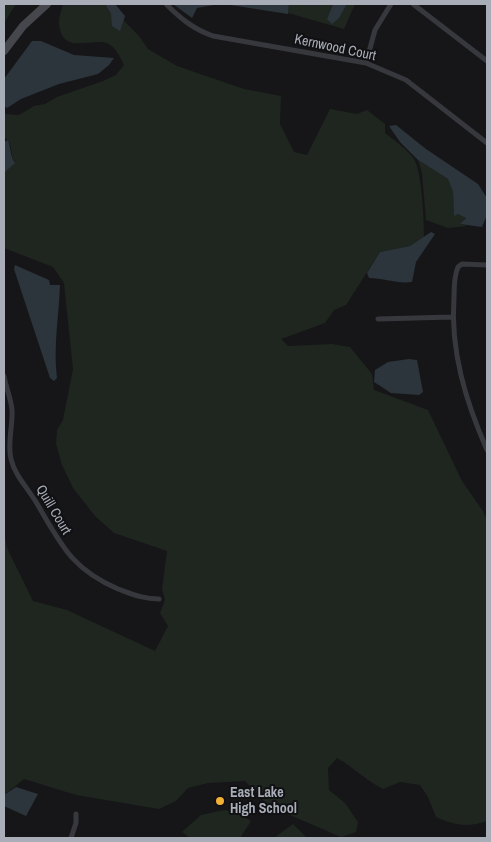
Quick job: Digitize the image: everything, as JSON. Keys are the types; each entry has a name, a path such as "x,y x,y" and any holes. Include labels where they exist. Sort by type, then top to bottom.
{"street":[{"path":"4,51 23,26 47,4"},
{"name":"Kernwood Court","path":"166,4 183,21 201,32 213,36 366,63 406,80 487,143"},
{"path":"366,63 375,30 391,4"},
{"path":"413,4 487,61"},
{"path":"487,265 462,264 455,272 452,317 457,354 466,394 471,413 487,450"},
{"path":"378,319 452,317"},
{"name":"Quill Court","path":"4,376 12,412 9,447 16,474 35,500 60,545 72,559 96,579 144,599 158,599"},
{"path":"71,838 76,822 76,814"}],"shaded area":[{"path":"4,4 16,4 4,23"},
{"path":"63,4 105,4 120,30 123,20 139,36 148,49 177,66 244,89 281,96 280,124 294,152 307,155 330,109 357,114 367,110 385,124 385,133 414,159 421,185 424,237 410,246 380,252 346,305 334,310 325,323 281,339 288,346 332,344 350,347 372,374 374,390 428,410 462,481 483,511 487,521 487,821 467,825 443,820 436,817 428,797 420,785 400,782 383,789 337,758 328,768 329,790 345,803 358,822 356,832 341,837 269,806 245,781 208,783 188,788 176,801 159,809 76,795 24,779 4,795 4,531 7,548 33,601 67,610 155,651 168,626 160,613 165,600 162,589 167,551 114,533 95,516 73,488 62,465 56,444 57,430 63,420 73,369 64,283 53,267 4,248 4,173 15,162 9,142 4,137 4,114 19,115 34,106 45,104 57,97 103,81 116,75 124,65 112,46 105,42 74,43 63,37 59,22"},
{"path":"105,4 115,4 125,16 120,31 112,26 111,14"},
{"path":"173,4 219,4 197,8 192,18"},
{"path":"224,4 289,4 288,14"},
{"path":"289,4 333,4 327,19 339,18 347,4 355,4 344,29 288,13"},
{"path":"333,4 347,4 339,18 332,24 327,19"},
{"path":"32,41 41,41 74,55 114,58 98,74 59,84 21,99 7,108 4,106 4,79"},
{"path":"396,125 426,149 478,184 487,198 487,215 482,227 460,224 466,218 458,214 454,216 453,192 448,179 418,160 400,142 389,126"},
{"path":"8,140 15,163 4,173 4,142"},
{"path":"418,160 448,179 453,192 454,215 458,214 466,218 460,224 468,226 448,228 426,220 422,173"},
{"path":"431,232 435,234 416,262 412,282 369,278 367,273 380,252 410,246"},
{"path":"15,265 49,280 50,285 60,285 56,343 57,378 54,381 50,378 14,269"},
{"path":"409,359 417,360 423,392 419,395 391,393 374,382 375,370 388,362"},
{"path":"16,787 38,794 26,816 4,806 4,795"},
{"path":"224,810 237,813 251,821 240,838 190,838 182,832 201,815"},
{"path":"293,824 307,838 274,838"}],"place":[{"name":"East Lake High School","path":"220,801"}]}
